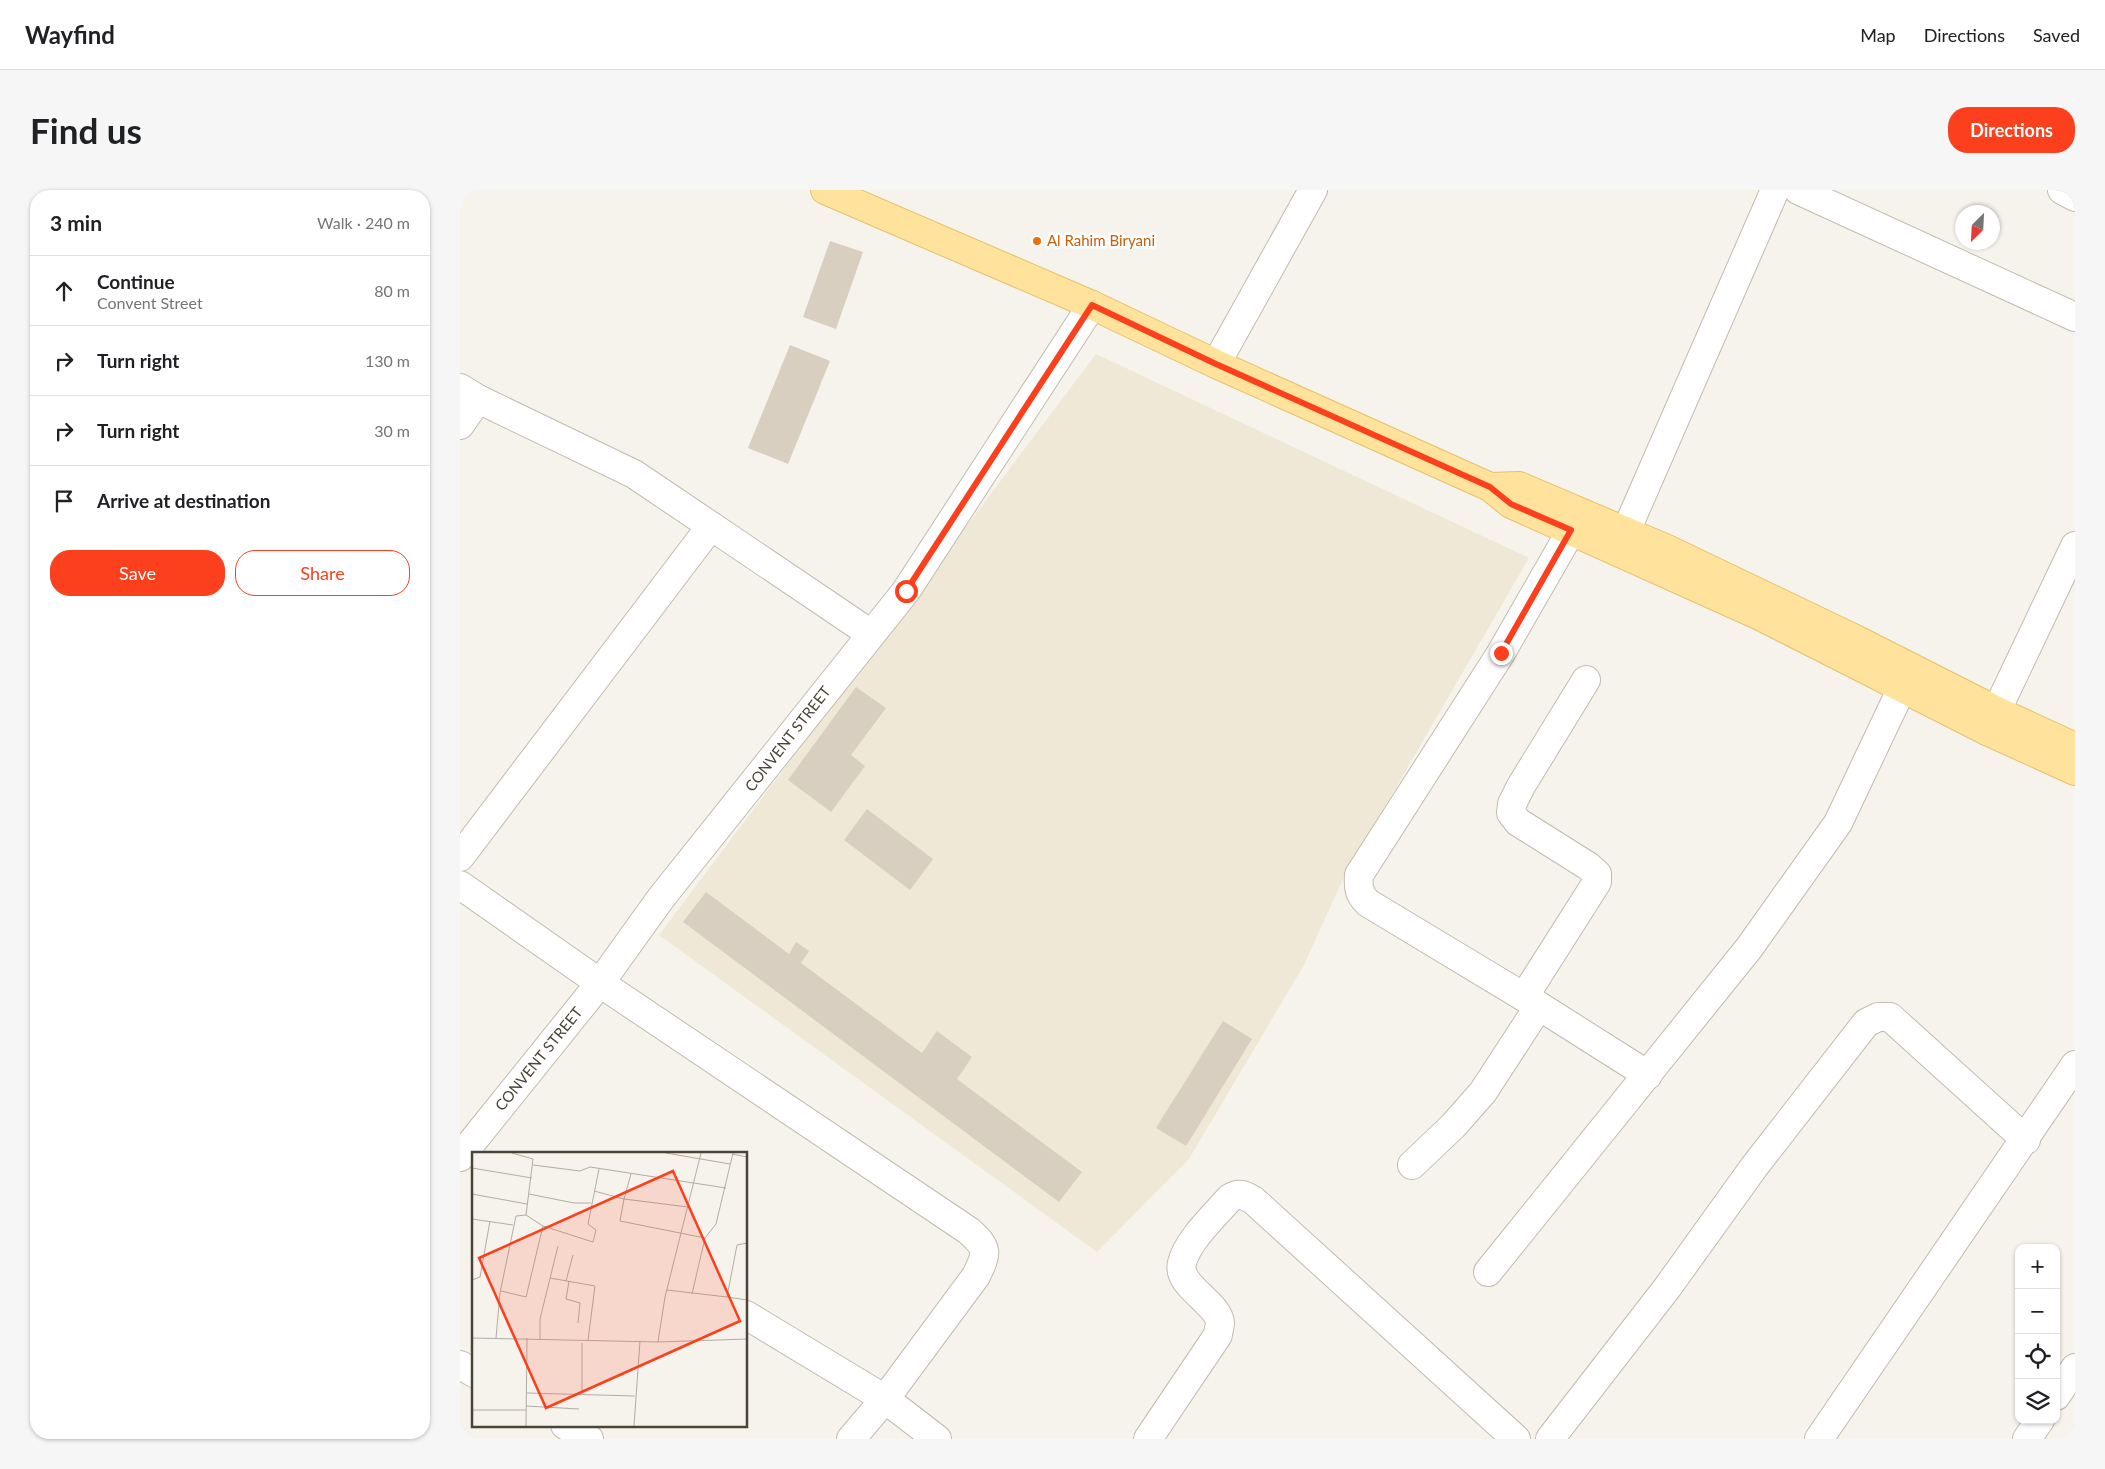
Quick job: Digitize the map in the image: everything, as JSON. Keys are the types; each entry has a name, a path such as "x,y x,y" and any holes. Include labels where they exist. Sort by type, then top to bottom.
{"main road":[{"path":"825,190 1092,305 1216,364 1490,487 1511,504 1760,616 1902,688 1992,721 2075,748"},
{"path":"1490,487 1519,486 1744,584 1992,721 2075,771"}],"street":[{"path":"1216,364 1313,190"},
{"path":"1626,531 1775,190"},
{"path":"1798,190 2075,317"},
{"path":"2062,190 2075,197"},
{"name":"CONVENT STREET","path":"469,1152 600,984 661,898 906,591 1092,305"},
{"path":"460,425 469,393 634,474 871,634"},
{"path":"460,857 711,526"},
{"path":"1571,530 1501,653 1360,875 1359,895 1648,1075"},
{"path":"1992,721 2075,546"},
{"path":"1412,1165 1453,1126 1483,1092 1597,882 1597,874 1588,866 1518,822 1511,813 1512,804 1520,786 1586,680"},
{"path":"1488,1272 1749,948 1838,823 1902,688"},
{"path":"460,885 600,984 970,1231 983,1243 986,1255 976,1276 885,1399 851,1439"},
{"path":"1550,1439 1667,1288 1754,1167 1866,1023 1878,1017 1890,1018 2026,1140"},
{"path":"1820,1439 2026,1140 2075,1065"},
{"path":"1148,1439 1218,1334 1220,1322 1217,1315 1189,1284 1183,1275 1181,1266 1189,1247 1230,1198 1236,1194 1244,1194 1253,1200 1516,1439"},
{"path":"748,1316 885,1399 937,1439"},
{"path":"460,1365 472,1372"},
{"path":"2060,1390 2075,1368"},
{"path":"2027,1439 2037,1424"},
{"path":"567,1426 589,1439"}],"shaded area":[{"path":"1096,354 1529,558 1344,877 1304,965 1189,1159 1097,1252 659,935"}],"building":[{"path":"830,241 863,252 836,329 803,317"},
{"path":"790,345 830,361 788,464 748,448"},
{"path":"856,687 886,708 851,755 865,766 831,812 788,780"},
{"path":"867,809 933,859 910,890 844,840"},
{"path":"706,892 789,954 796,942 809,951 801,963 922,1053 937,1031 972,1057 957,1079 1082,1172 1059,1202 683,922"},
{"path":"1223,1021 1252,1039 1186,1146 1156,1128"}],"place":[{"name":"Al Rahim Biryani","path":"1037,241"}],"route":[{"path":"906,591 1092,305 1216,364 1490,487 1511,504 1571,530 1501,653"}]}
